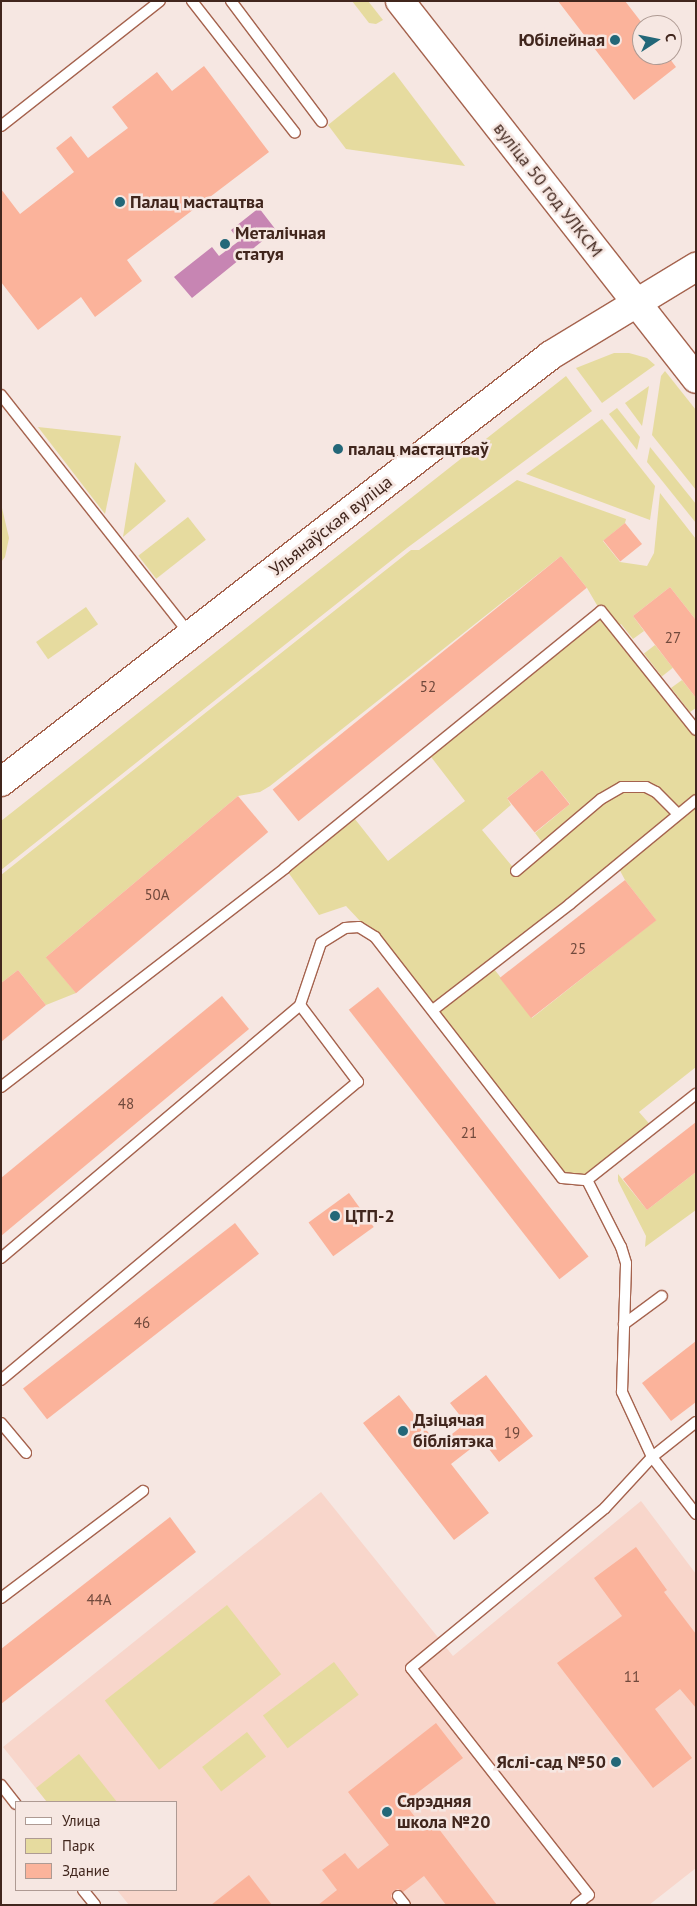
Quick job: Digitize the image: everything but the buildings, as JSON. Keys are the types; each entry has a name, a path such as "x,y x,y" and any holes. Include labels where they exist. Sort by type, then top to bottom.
{"main road":[{"name":"вуліца 50 год УЛКСМ","path":"400,1 696,379"},
{"name":"Ульянаўская вуліца","path":"1,782 551,355 696,266"}],"lane":[{"path":"1,126 160,1"},
{"path":"192,1 294,133"},
{"path":"231,1 322,122"},
{"path":"1,395 190,635"},
{"path":"1,1087 285,868 602,612 696,730"},
{"path":"516,871 601,799 622,787 646,787 656,792 678,814"},
{"path":"433,1010 570,904 696,800"},
{"path":"1,1258 300,1005 321,943 345,928 352,926 370,932 433,1010 562,1178 587,1180 696,1094"},
{"path":"1,1380 358,1082 300,1005"},
{"path":"587,1180 621,1247 626,1262 622,1392 652,1457 696,1514"},
{"path":"624,1324 662,1296"},
{"path":"576,1905 589,1895 411,1668 605,1508 652,1457 696,1422"},
{"path":"1,1423 26,1453"},
{"path":"1,1598 144,1491"},
{"path":"1,1784 15,1803"},
{"path":"84,1891 95,1905"},
{"path":"398,1896 405,1905"}],"shaded area":[{"path":"259,208 276,230 192,298 174,277 212,247 219,256 239,241 231,230"},
{"path":"321,1492 453,1656 641,1501 696,1574 696,1868 649,1905 129,1905 118,1891 178,1891 178,1801 46,1801 3,1747"}],"green space":[{"path":"352,1 368,1 383,20 376,24 369,23"},
{"path":"394,72 465,166 346,149 328,125"},
{"path":"614,353 629,353 647,358 655,365 602,403 576,368"},
{"path":"665,371 696,410 696,490 652,435 661,376"},
{"path":"566,376 592,411 407,548 1,870 1,821"},
{"path":"649,386 644,415 642,426 625,403"},
{"path":"617,408 640,437 637,450 609,414"},
{"path":"602,419 655,486 650,520 526,474"},
{"path":"38,427 121,436 105,514"},
{"path":"650,447 696,504 696,523 647,462"},
{"path":"135,462 166,501 123,537"},
{"path":"517,480 626,519 625,523 603,541 620,562 647,566 654,553 660,493 696,539 696,620 670,587 633,616 644,631 633,639 621,624 615,629 696,730 696,1067 639,1112 653,1128 587,1180 562,1178 375,937 346,906 319,915 285,868 351,814 388,861 465,801 428,753 601,612 587,588 561,556 270,786 260,792 238,796 46,957 76,993 46,1005 18,970 1,983 1,875 411,550 419,550","holes":["542,770 570,804 535,833 545,846 516,871 482,830 511,805 507,798","617,865 625,880 656,920 532,1018 491,965"]},
{"path":"2,508 9,538 5,557 1,562"},
{"path":"188,517 206,540 156,579 138,556"},
{"path":"86,607 98,624 48,659 36,642"},
{"path":"655,645 673,668 662,676 644,654"},
{"path":"682,680 696,698 696,708 690,712 671,688"},
{"path":"696,1172 696,1210 645,1247 646,1236 618,1181 618,1174 647,1210"},
{"path":"227,1605 281,1674 159,1770 105,1700"},
{"path":"334,1662 359,1695 288,1748 263,1716"},
{"path":"247,1732 266,1756 221,1792 202,1767"},
{"path":"79,1754 116,1801 46,1801 36,1788"}],"place":[{"name":"Юбілейная","path":"615,40"},
{"name":"Палац мастацтва","path":"120,202"},
{"name":"Металічная статуя","path":"225,244"},
{"name":"палац мастацтваў","path":"338,449"},
{"name":"ЦТП-2","path":"335,1216"},
{"name":"Дзіцячая бібліятэка","path":"403,1431"},
{"name":"Яслі-сад №50","path":"616,1762"},
{"name":"Сярэдняя школа №20","path":"387,1812"}]}
